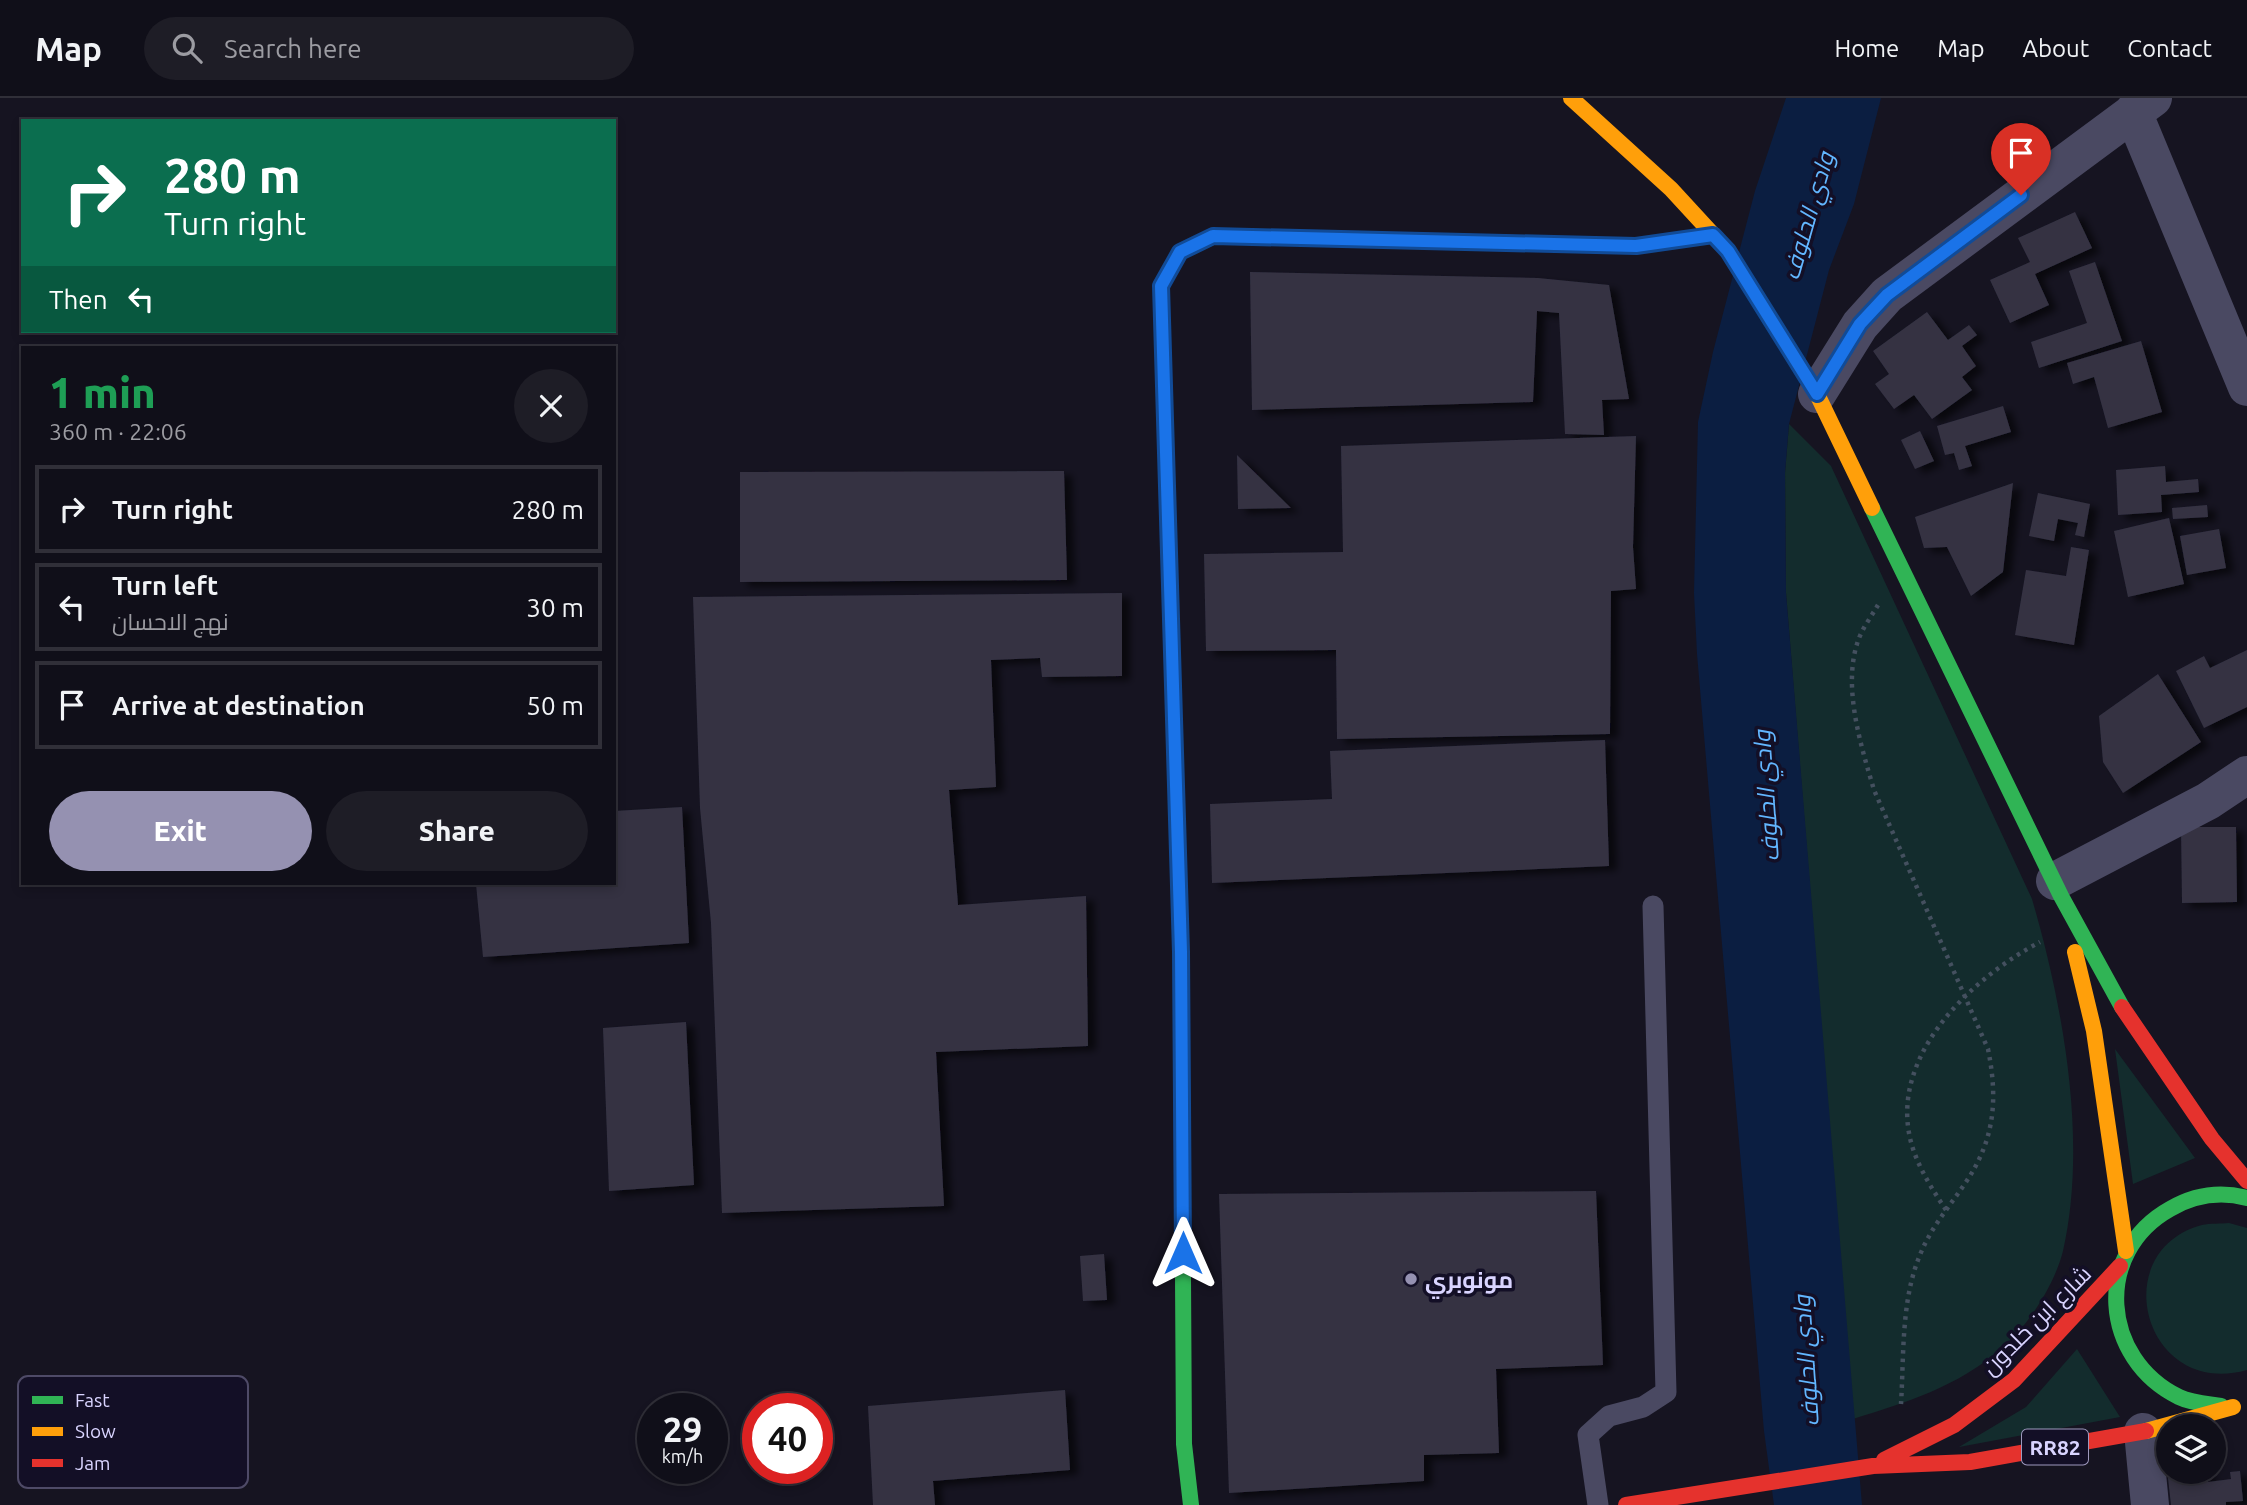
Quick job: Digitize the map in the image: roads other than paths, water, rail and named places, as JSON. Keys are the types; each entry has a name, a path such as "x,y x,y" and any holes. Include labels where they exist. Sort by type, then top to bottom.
{"main road":[{"path":"1571,98 1671,189 1728,251 1812,386 2108,985 2148,1049 2212,1139 2247,1181"},
{"path":"1191,1505 1184,1444 1181,952 1161,286 1164,277 1180,252 1213,236 1636,246 1713,235"},
{"path":"2058,888 2094,1031 2123,1258"},
{"name":"RR82","path":"2240,1405 2202,1406 2173,1396 2148,1379 2129,1355 2117,1327 2114,1296 2123,1258 2146,1224 2172,1205 2202,1195 2234,1194 2247,1198"},
{"name":"شارع ابن خلدون","path":"1873,1466 1954,1425 2014,1380 2123,1258"},
{"name":"شارع ابن خلدون","path":"1626,1505 1873,1466 1970,1462 2143,1432 2240,1405"}],"street":[{"path":"1812,386 1860,324 1887,295 2143,105 2247,387"},
{"path":"2058,888 2247,775"},
{"path":"2143,1432 2150,1505"}],"lane":[{"path":"1598,1505 1588,1435 1609,1416 1643,1407 1666,1392 1653,906"}],"water":[{"name":"وادي الحلوف","path":"1786,98 1881,98 1854,204 1829,270 1789,424 1785,473 1786,593 1862,1505 1774,1505 1764,1431 1697,654 1694,593 1698,422 1713,352 1755,191"}],"place":[{"name":"مونوبري","path":"1411,1279"}]}
